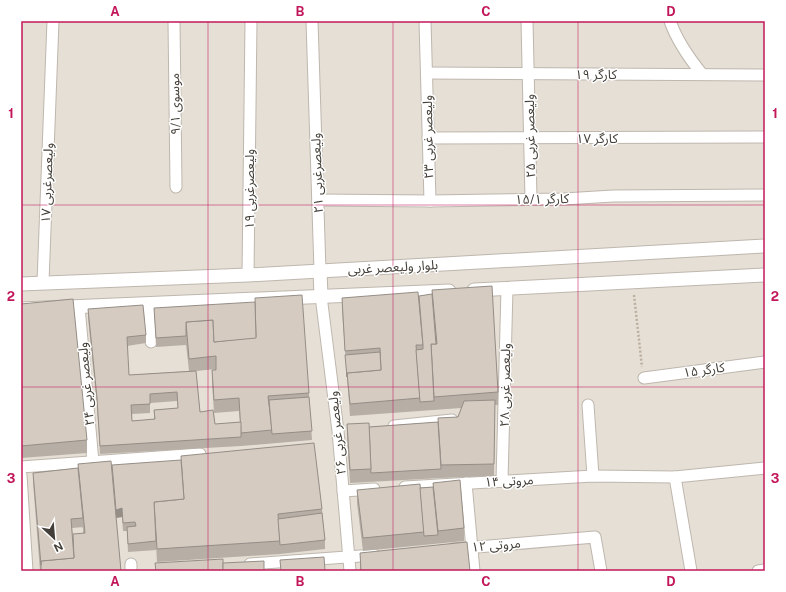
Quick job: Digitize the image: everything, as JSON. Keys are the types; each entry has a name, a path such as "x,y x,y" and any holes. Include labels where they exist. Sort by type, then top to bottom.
{"street":[{"name":"ولیعصرغربی ۱۷","path":"43,282 54,21"},
{"name":"موسوی ۹/۱","path":"174,21 176,187"},
{"name":"ولیعصرغربی ۱۹","path":"248,275 251,21"},
{"name":"ولیعصرغربی ۲۱","path":"312,21 320,271"},
{"name":"ولیعصر غربی ۲۳","path":"425,21 430,201"},
{"name":"ولیعصر غربی ۲۵","path":"527,21 531,199"},
{"path":"670,21 679,41 702,74"},
{"name":"کارگر ۱۹","path":"427,73 765,75"},
{"name":"کارگر ۱۷","path":"428,138 765,137"},
{"name":"کارگر ۱۵/۱","path":"318,200 430,201 613,196 765,195"},
{"name":"بلوار ولیعصر غربی","path":"21,284 248,275 765,246"},
{"path":"320,271 321,296"},
{"name":"بلوار ولیعصر غربی","path":"21,309 507,288 765,275"},
{"name":"ولیعصر غربی ۲۸","path":"502,481 507,288"},
{"name":"ولیعصر غربی ۲۶","path":"321,296 341,431 343,491 350,571"},
{"path":"149,304 151,342"},
{"name":"ولیعصر غربی ۲۴","path":"79,307 93,462"},
{"name":"کارگر ۱۵","path":"644,378 765,362"},
{"path":"588,405 593,476"},
{"path":"382,427 457,420"},
{"path":"21,467 210,454"},
{"name":"مروتی ۱۴","path":"397,488 593,476 675,477 765,468"},
{"path":"21,475 27,571"},
{"path":"675,477 689,570"},
{"path":"466,483 474,571"},
{"path":"343,491 381,488"},
{"name":"مروتی ۱۲","path":"441,550 595,537 601,571"},
{"path":"242,564 273,567 387,554"},
{"path":"758,571 765,570"}],"path":[{"path":"632,282 644,378"}],"shaded area":[{"path":"21,21 765,21 765,571 21,571"}],"building":[{"path":"492,286 498,392 434,397 431,344 437,344 432,290"},
{"path":"418,292 423,345 416,345 420,398 350,404 347,373 381,370 380,348 345,351 342,298"},
{"path":"432,294 436,344 431,344 434,401 420,402 416,350 423,349 423,345 419,296"},
{"path":"302,295 309,393 268,396 272,430 241,433 239,398 214,400 212,370 216,370 216,356 189,359 186,322 213,320 214,342 256,337 255,298"},
{"path":"73,299 87,440 21,446 21,304"},
{"path":"255,302 256,338 214,342 213,320 186,322 186,336 156,338 154,308"},
{"path":"143,305 146,335 127,337 129,375 196,371 200,412 213,410 215,424 241,422 241,437 100,446 88,309","holes":["177,392 178,408 154,410 155,419 132,421 131,405 150,404 150,394"]},
{"path":"380,352 381,370 347,373 347,377 345,355"},
{"path":"309,397 312,431 272,434 269,400"},
{"path":"495,400 494,464 441,465 438,418 458,417 464,401"},
{"path":"438,422 441,469 371,473 369,427"},
{"path":"369,423 371,469 350,470 347,424"},
{"path":"314,443 322,509 278,514 280,541 157,549 154,502 184,499 181,456"},
{"path":"181,460 184,499 154,502 156,541 128,544 127,527 136,526 135,522 123,523 122,508 116,510 112,465"},
{"path":"111,461 121,571 41,571 41,561 74,558 73,534 85,533 78,464"},
{"path":"78,468 83,518 71,519 74,558 41,561 41,565 33,473"},
{"path":"460,480 464,528 438,531 433,483"},
{"path":"420,484 424,532 363,538 357,490"},
{"path":"433,487 438,535 424,536 420,488"},
{"path":"322,513 325,540 280,545 278,519"},
{"path":"467,542 470,571 361,571 360,553"},
{"path":"324,557 325,571 281,571 280,560"},
{"path":"223,559 223,571 156,571 155,563"},
{"path":"264,561 264,571 223,571 223,563"}]}
